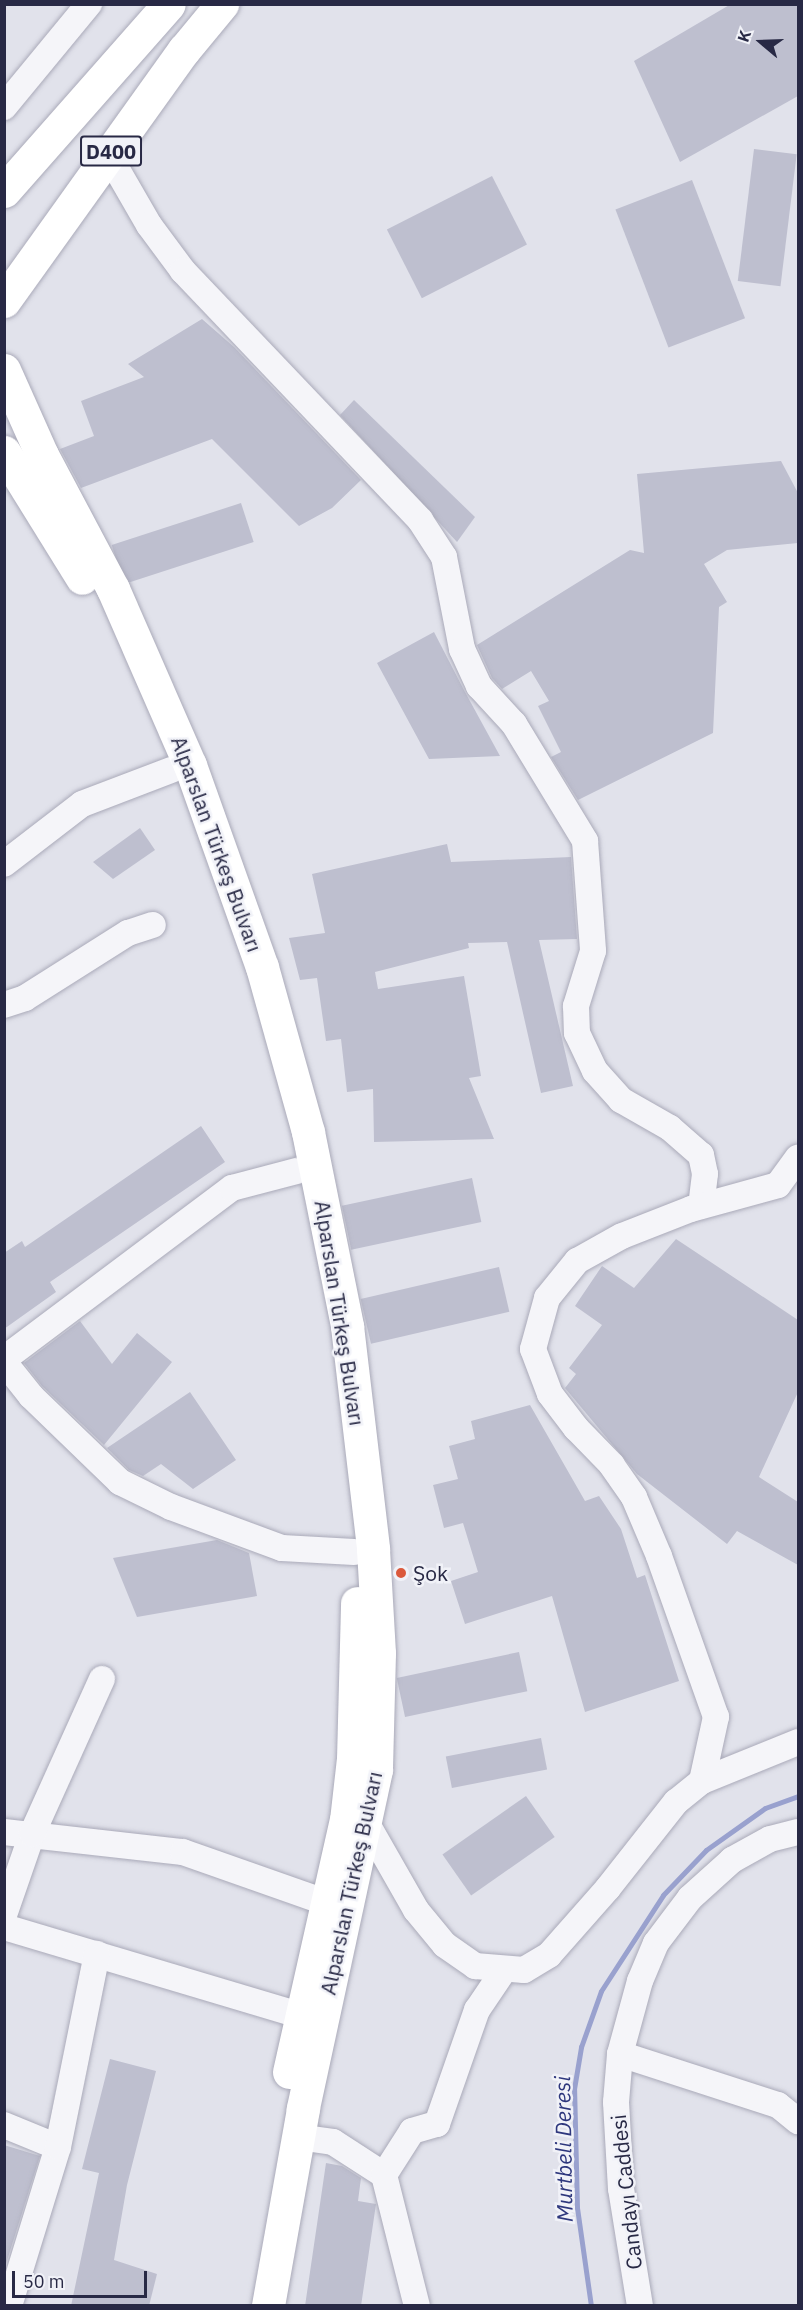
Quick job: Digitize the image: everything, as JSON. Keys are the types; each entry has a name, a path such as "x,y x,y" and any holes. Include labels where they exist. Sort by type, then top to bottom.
{"main road":[{"name":"D400","path":"4,190 169,4"},
{"name":"D400","path":"4,301 108,154 222,4"},
{"name":"Alparslan Türkeş Bulvarı","path":"4,370 42,455 113,589 190,765 262,967 308,1132 347,1326 373,1549 379,1653 376,1770 367,1824 298,2137 268,2306"},
{"name":"Alparslan Türkeş Bulvarı","path":"4,452 64,545 99,610 171,770 239,967 297,1171 318,1271 339,1401 357,1589 353,1758 346,1820 300,2014 250,2306"}],"street":[{"path":"4,106 89,4"},
{"path":"108,154 149,225 183,271 412,512 444,557 462,649 479,686 514,724 585,841 593,951 576,1006 577,1034 596,1071 621,1101 670,1128 701,1155 705,1174 701,1206"},
{"path":"4,864 82,804 171,770"},
{"path":"4,1005 25,998 128,933 153,925"},
{"path":"702,1781 716,1718 659,1556 634,1497 612,1465 576,1428 550,1394 533,1349 547,1298 577,1261 622,1236 701,1206 788,1187 798,1157"},
{"path":"297,1171 232,1188 4,1361 32,1396 120,1482 171,1507 282,1548 354,1551"},
{"path":"4,1915 32,1834 102,1679"},
{"path":"367,1824 416,1910 445,1945 474,1966 524,1970 549,1955 608,1888 676,1802 702,1781 798,1742"},
{"path":"4,1832 183,1852 325,1902"},
{"name":"Candayı Caddesi","path":"640,2306 621,2189 616,2102 620,2054 640,1981 656,1943 690,1898 732,1860 770,1839 798,1832"},
{"path":"4,1927 300,2014"},
{"path":"9,2306 58,2147 97,1954"},
{"path":"384,2175 412,2131 437,2124 461,2067 477,2010 504,1970"},
{"path":"620,2054 778,2105 798,2121"},
{"path":"4,2125 58,2147"},
{"path":"298,2137 333,2142 384,2175 424,2303"}],"building":[{"path":"731,4 798,4 798,96 680,162 634,61"},
{"path":"754,149 797,154 780,286 738,281"},
{"path":"492,176 527,245 422,298 387,230"},
{"path":"692,180 745,318 668,348 615,209"},
{"path":"202,319 234,347 361,480 332,508 299,526 212,439 81,488 60,449 94,436 81,401 144,377 128,364"},
{"path":"354,400 475,517 457,542 340,415"},
{"path":"781,461 798,493 798,543 727,550 704,564 727,602 719,607 713,733 578,800 551,757 561,752 538,706 549,701 531,671 502,689 492,678 477,645 630,550 644,553 637,474"},
{"path":"241,503 254,542 124,584 112,545"},
{"path":"434,632 500,756 429,759 377,663"},
{"path":"140,828 155,850 113,879 93,862"},
{"path":"447,844 451,862 571,857 577,939 539,940 573,1086 541,1093 507,942 468,943 469,948 375,972 378,989 464,976 481,1076 469,1078 494,1139 374,1142 373,1089 347,1092 341,1039 326,1041 317,978 300,980 289,938 325,933 312,874"},
{"path":"201,1126 225,1162 50,1282 56,1292 4,1329 4,1253 22,1241 25,1247"},
{"path":"472,1178 481,1222 351,1250 342,1206"},
{"path":"676,1239 798,1320 798,1392 759,1477 798,1502 798,1565 737,1531 727,1544 637,1474 565,1388 576,1374 569,1368 602,1325 575,1306 602,1266 634,1288"},
{"path":"499,1267 509,1312 371,1344 361,1299"},
{"path":"80,1321 112,1364 137,1333 172,1362 104,1445 42,1386 24,1363"},
{"path":"190,1392 236,1460 193,1489 161,1464 143,1476 129,1470 107,1448"},
{"path":"530,1405 585,1501 599,1496 621,1529 637,1578 645,1575 679,1681 585,1712 552,1596 465,1624 451,1581 478,1572 463,1523 444,1528 433,1485 458,1479 449,1446 475,1439 471,1421"},
{"path":"217,1540 249,1553 257,1596 137,1617 113,1558"},
{"path":"519,1652 527,1691 405,1717 397,1678"},
{"path":"541,1738 547,1769 452,1788 446,1757"},
{"path":"526,1796 555,1837 471,1895 442,1855"},
{"path":"110,2059 156,2071 127,2185 114,2260 157,2274 149,2306 71,2306 99,2173 82,2169"},
{"path":"4,2145 40,2156 4,2270"},
{"path":"326,2163 342,2166 361,2178 358,2201 376,2204 361,2306 305,2306"}],"waterway":[{"name":"Murtbeli Deresi","path":"591,2306 577,2208 574,2089 581,2047 601,1991 663,1895 706,1850 765,1808 798,1796"}],"place":[{"name":"Şok","path":"401,1573"}]}
